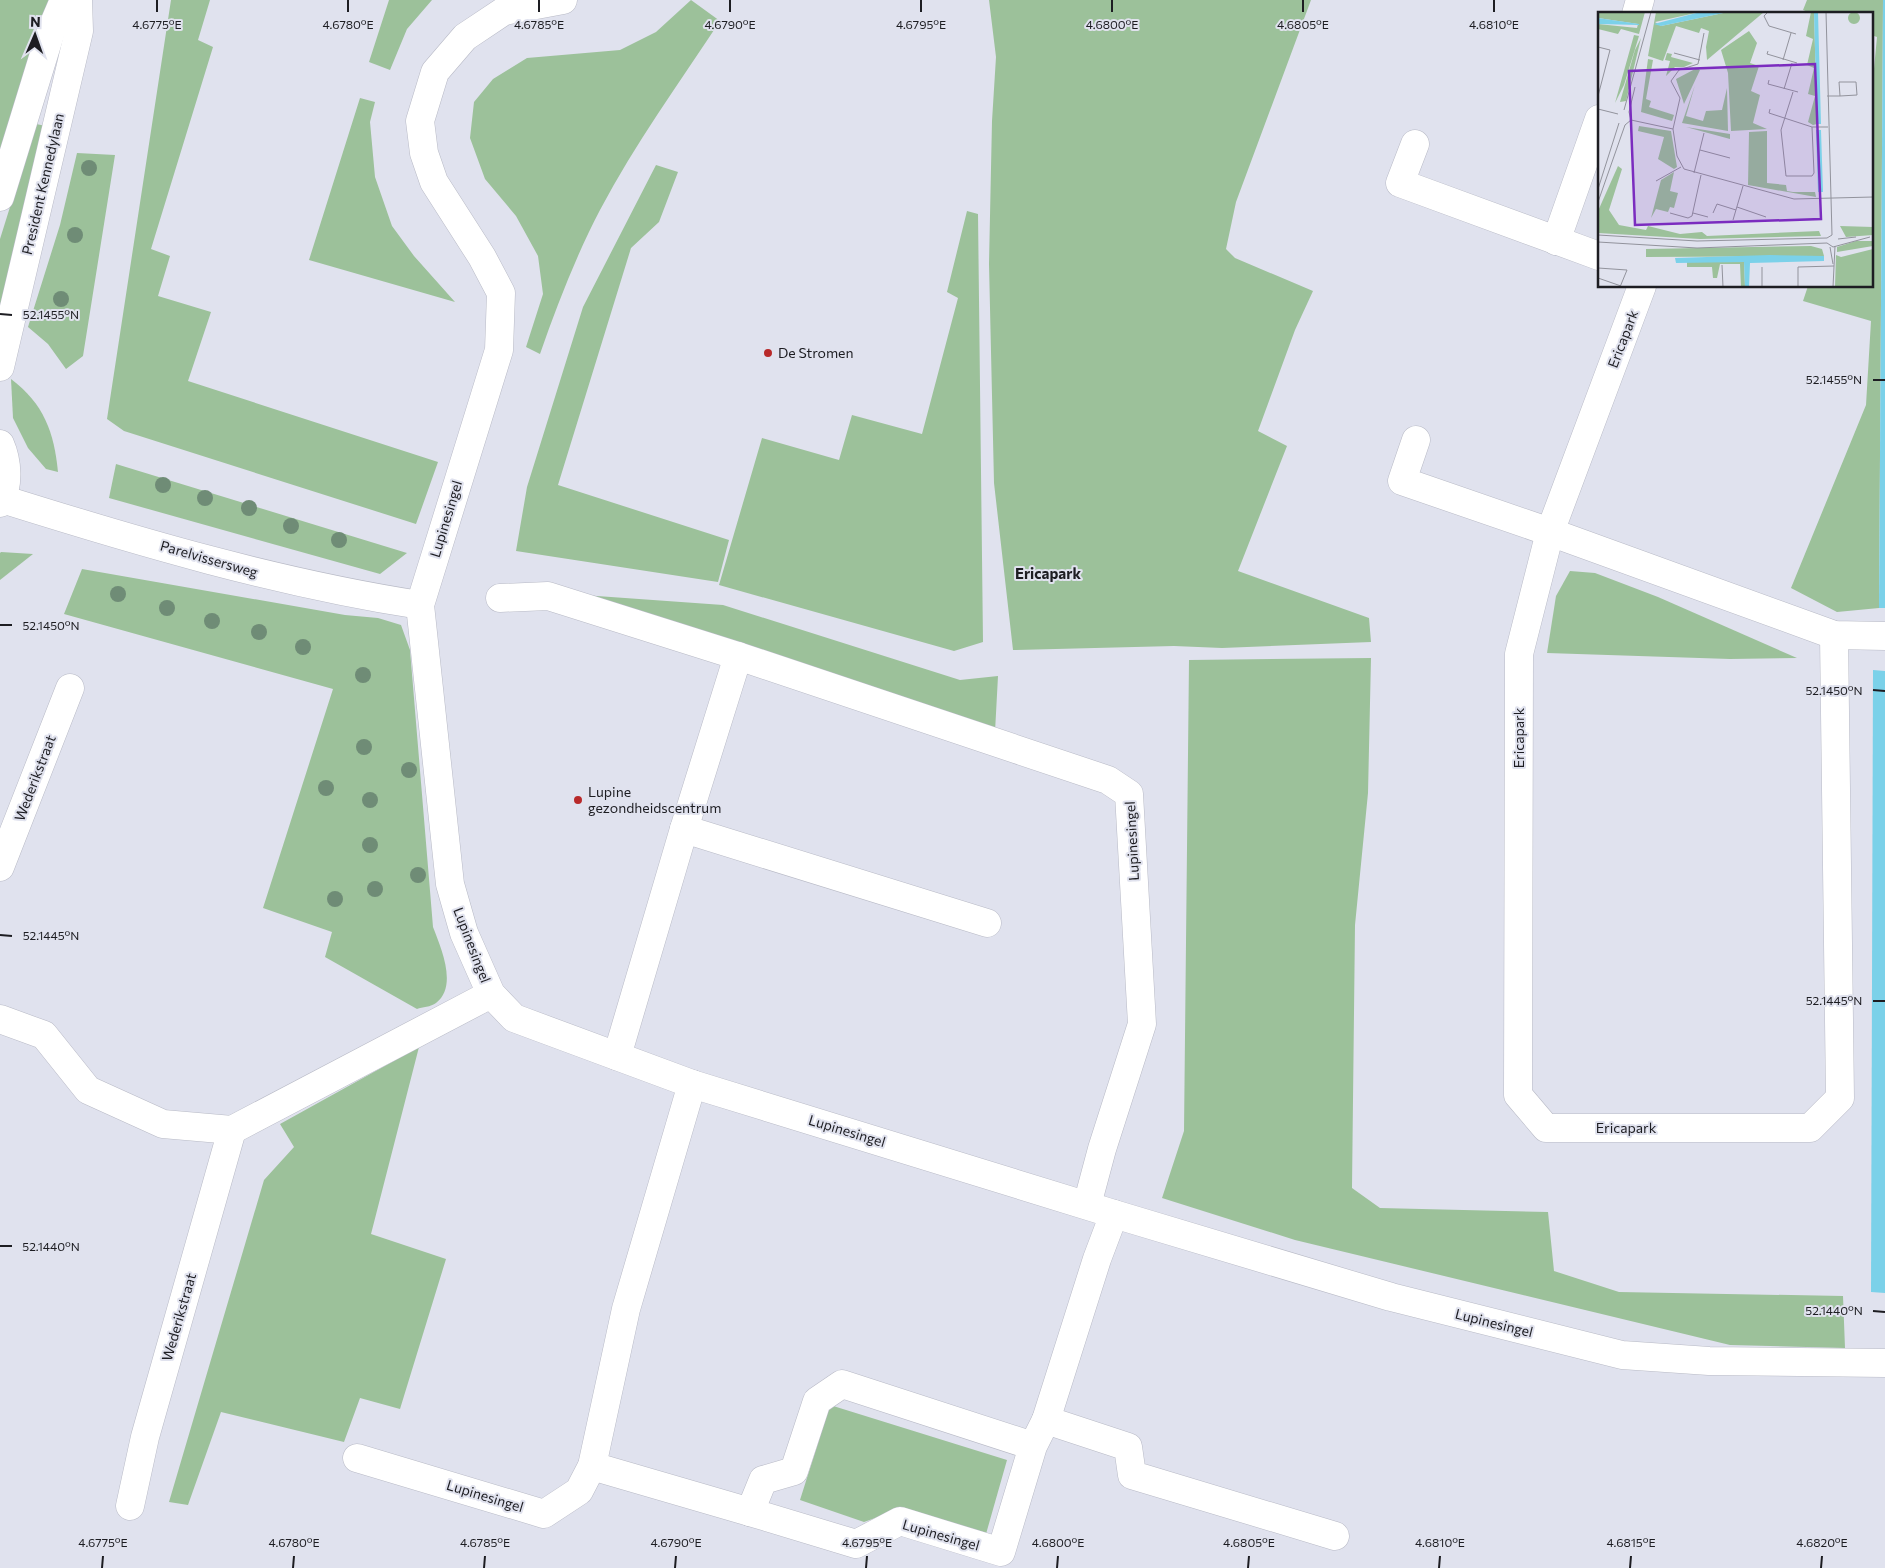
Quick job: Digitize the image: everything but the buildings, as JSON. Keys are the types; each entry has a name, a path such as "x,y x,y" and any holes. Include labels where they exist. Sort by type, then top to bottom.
{"street":[{"path":"0,197 52,28 64,0"},
{"name":"President Kennedylaan","path":"0,367 79,31 78,0"},
{"name":"Lupinesingel","path":"563,0 504,11 465,37 435,72 420,121 424,153 434,182 482,257 500,293 498,350 420,605 450,884 464,933 491,994 514,1018 692,1084 1114,1214 1392,1297 1622,1355 1709,1361 1885,1363"},
{"path":"1556,241 1598,122"},
{"path":"1415,144 1400,182 1598,256"},
{"name":"Ericapark","path":"1641,288 1550,532 1519,654 1518,1095 1546,1128 1810,1128 1840,1098 1834,635"},
{"path":"1416,440 1402,481 1550,532 1834,635 1885,636"},
{"path":"0,444 5,459 6,473 6,486 1,501"},
{"name":"Parelvissersweg","path":"1,501 264,574 363,596 420,605"},
{"name":"Lupinesingel","path":"500,598 548,596 738,656 1108,780 1129,794 1142,1024 1102,1150 1088,1206"},
{"path":"617,1056 684,829 738,656"},
{"name":"Wederikstraat","path":"0,867 70,688"},
{"path":"684,829 987,923"},
{"path":"0,1019 44,1035 88,1090 163,1124 232,1130 491,994"},
{"name":"Lupinesingel","path":"357,1458 544,1514 579,1491 592,1466 626,1309 692,1084"},
{"name":"Wederikstraat","path":"130,1506 145,1437 232,1130"},
{"name":"Lupinesingel","path":"592,1466 856,1544 900,1520 1000,1552 1033,1446 1046,1420 1097,1259 1114,1214"},
{"path":"750,1512 763,1480 794,1471 818,1401 842,1384 1033,1446"},
{"path":"1046,1420 1128,1447 1132,1475 1335,1536"}],"green space":[{"path":"0,0 49,0 0,158"},
{"path":"171,0 210,0 198,40 213,47 151,249 170,256 158,296 211,312 188,381 438,462 416,524 124,431 107,419"},
{"path":"389,0 432,0 407,29 390,70 369,62"},
{"path":"691,0 720,21 643,138 600,210 567,281 540,354 526,347 543,294 538,256 516,216 485,179 470,138 474,102 493,79 527,58 620,50 656,32"},
{"path":"989,0 1311,0 1236,202 1226,249 1235,258 1313,291 1295,330 1258,431 1287,446 1238,571 1369,618 1371,642 1222,648 1174,646 1013,650 994,483 989,264 992,121 996,57"},
{"path":"1807,0 1883,0 1879,608 1837,612 1791,588 1866,405 1871,321 1803,301 1807,288 1872,288 1872,90 1877,37 1872,35 1872,12 1808,12 1803,10"},
{"path":"360,98 375,102 370,122 375,177 392,226 414,256 455,302 309,260"},
{"path":"36,124 46,126 0,309 0,239"},
{"path":"77,153 115,155 83,356 66,369 48,344 28,327 60,225"},
{"path":"656,165 678,172 659,222 631,248 558,485 729,540 718,582 516,551 527,487 583,307"},
{"path":"967,211 978,214 983,642 954,651 719,585 762,438 839,460 852,415 922,434 958,298 947,292"},
{"path":"11,379 32,398 45,420 54,444 58,472 46,469 28,448 13,418"},
{"path":"116,464 407,553 380,574 109,498"},
{"path":"1,552 33,554 0,580"},
{"path":"82,569 345,615 378,618 401,625 410,650 433,927 446,966 446,987 443,996 436,1003 417,1009 325,957 332,932 263,908 333,689 64,614"},
{"path":"1570,571 1595,573 1658,597 1797,658 1730,659 1547,653 1556,596"},
{"path":"555,593 723,605 960,680 998,676 995,732"},
{"path":"1371,658 1368,793 1355,925 1352,1188 1380,1208 1548,1212 1554,1271 1619,1292 1843,1296 1845,1348 1730,1345 1295,1240 1162,1198 1184,1131 1189,660"},
{"path":"419,1047 371,1234 446,1259 400,1409 360,1398 344,1442 221,1412 188,1505 169,1502 264,1180 294,1147 280,1124"},
{"path":"830,1405 1007,1460 986,1534 903,1508 864,1522 800,1500"}],"water":[{"path":"1883,0 1885,0 1885,608 1879,608"},
{"path":"1873,670 1885,671 1885,1293 1871,1292"}],"place":[{"name":"De Stromen","path":"768,353"},
{"name":"Lupine gezondheidscentrum","path":"578,800"}],"district":[{"name":"Ericapark","path":"1048,574"}]}
